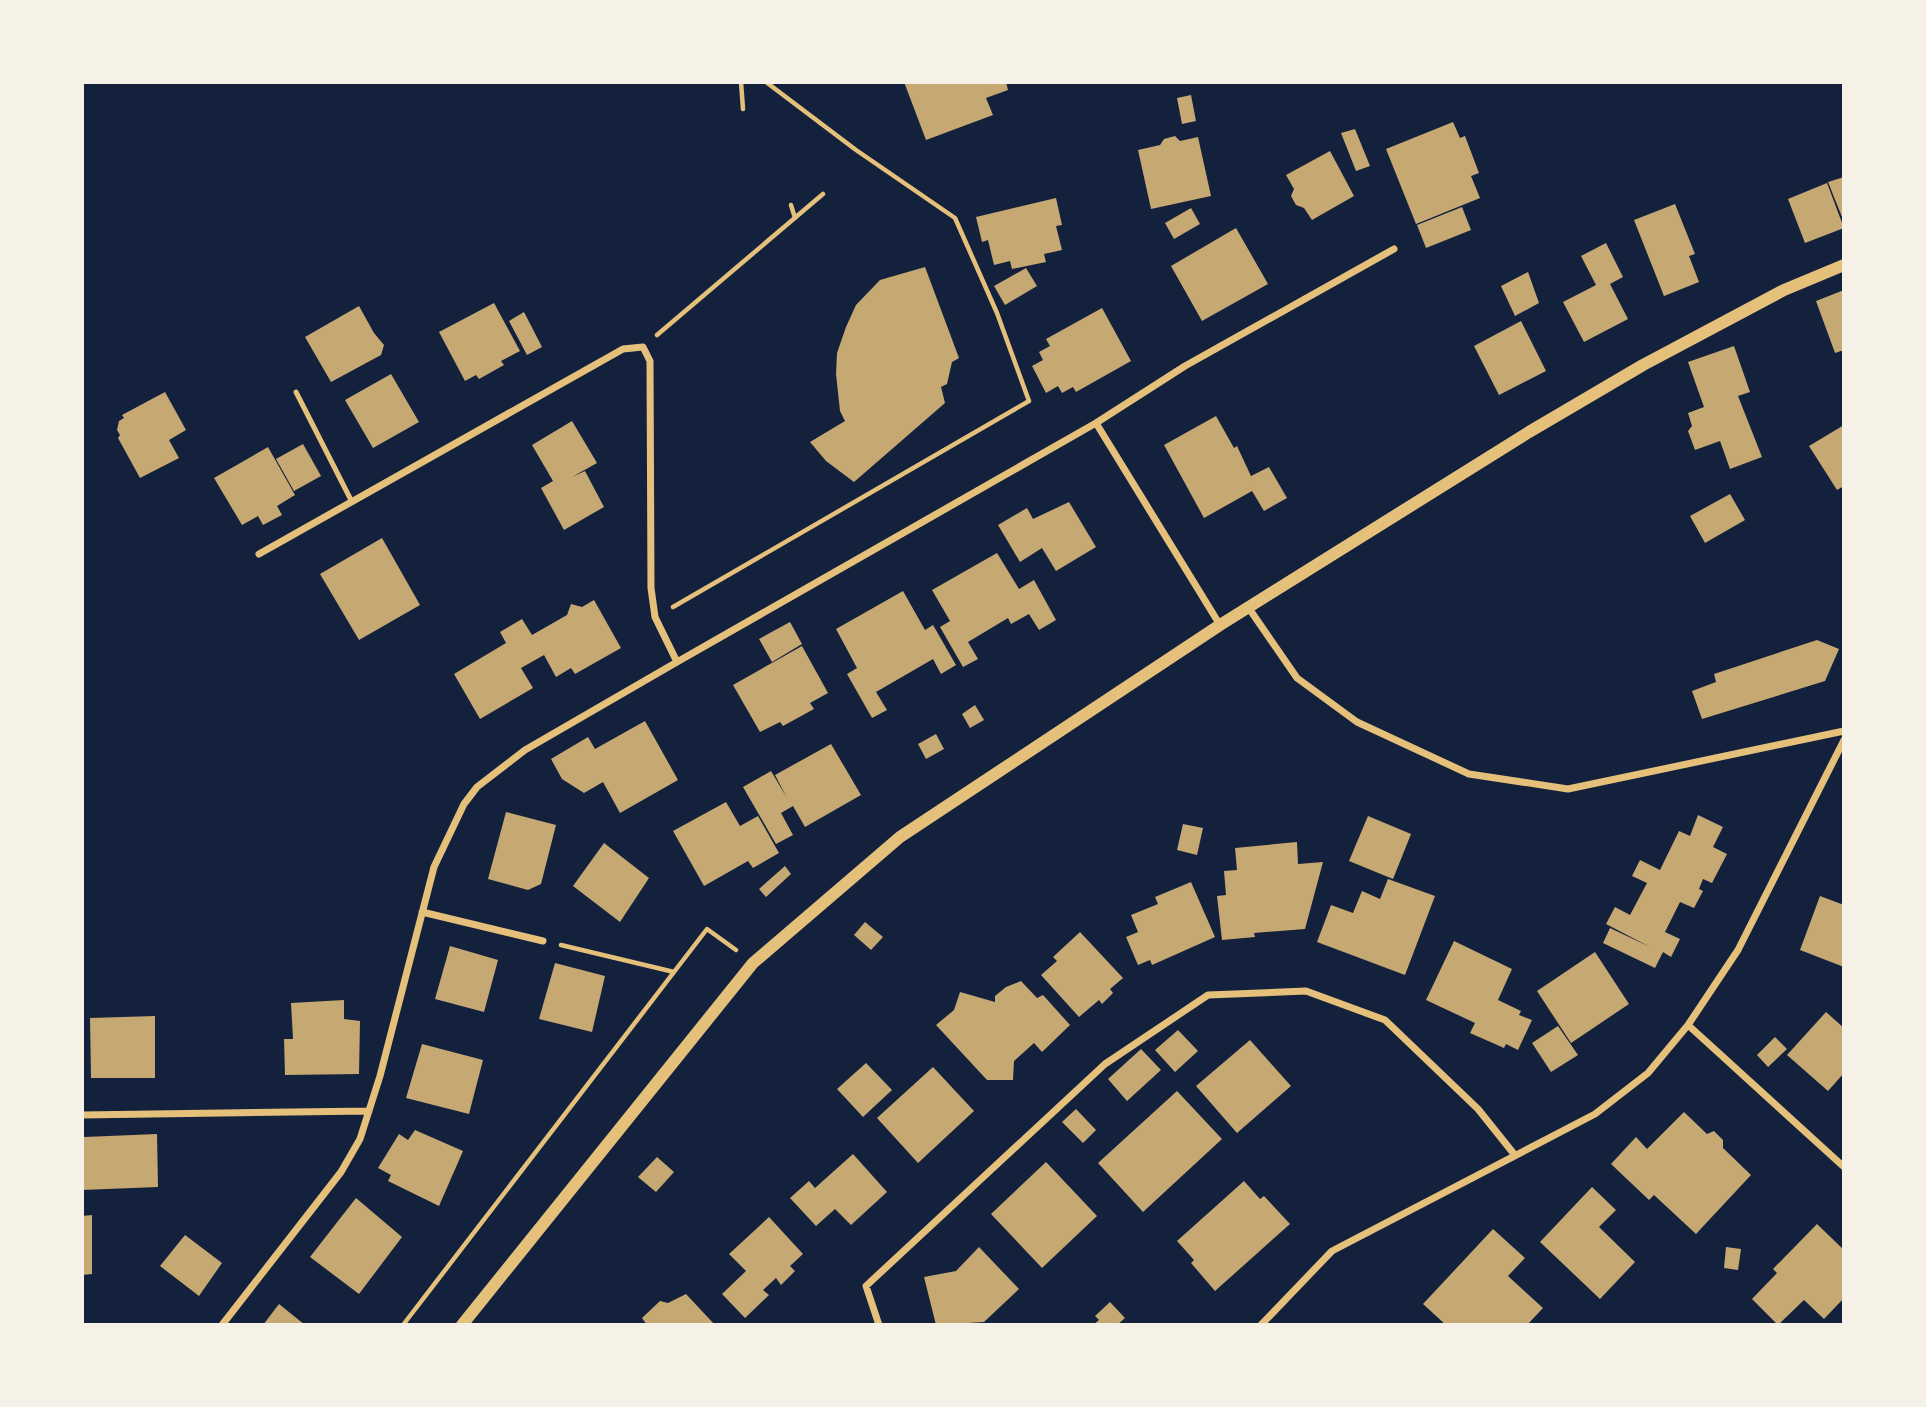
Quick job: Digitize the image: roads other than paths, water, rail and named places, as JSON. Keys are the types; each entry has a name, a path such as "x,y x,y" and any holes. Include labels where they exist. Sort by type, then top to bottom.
{"street":[{"path":"222,1325 341,1172 360,1139 438,857 464,804 477,787 526,750 1096,423 1185,366 1394,249"},
{"path":"461,1325 753,963 900,837 1220,625 1529,432 1643,365 1784,289 1844,265"},
{"path":"259,554 623,349 643,346 650,361 651,588 655,617 677,662"},
{"path":"1096,423 1220,625"},
{"path":"1248,607 1297,678 1357,722 1469,775 1567,789 1844,731"},
{"path":"1261,1325 1332,1251 1595,1114 1648,1073 1688,1025 1738,950 1844,740"},
{"path":"422,912 543,941"},
{"path":"879,1325 866,1286 1105,1064 1208,995 1306,991 1385,1020 1478,1109 1514,1154"},
{"path":"1688,1025 1844,1167"},
{"path":"82,1115 369,1111"}],"lane":[{"path":"296,392 352,502"}]}
